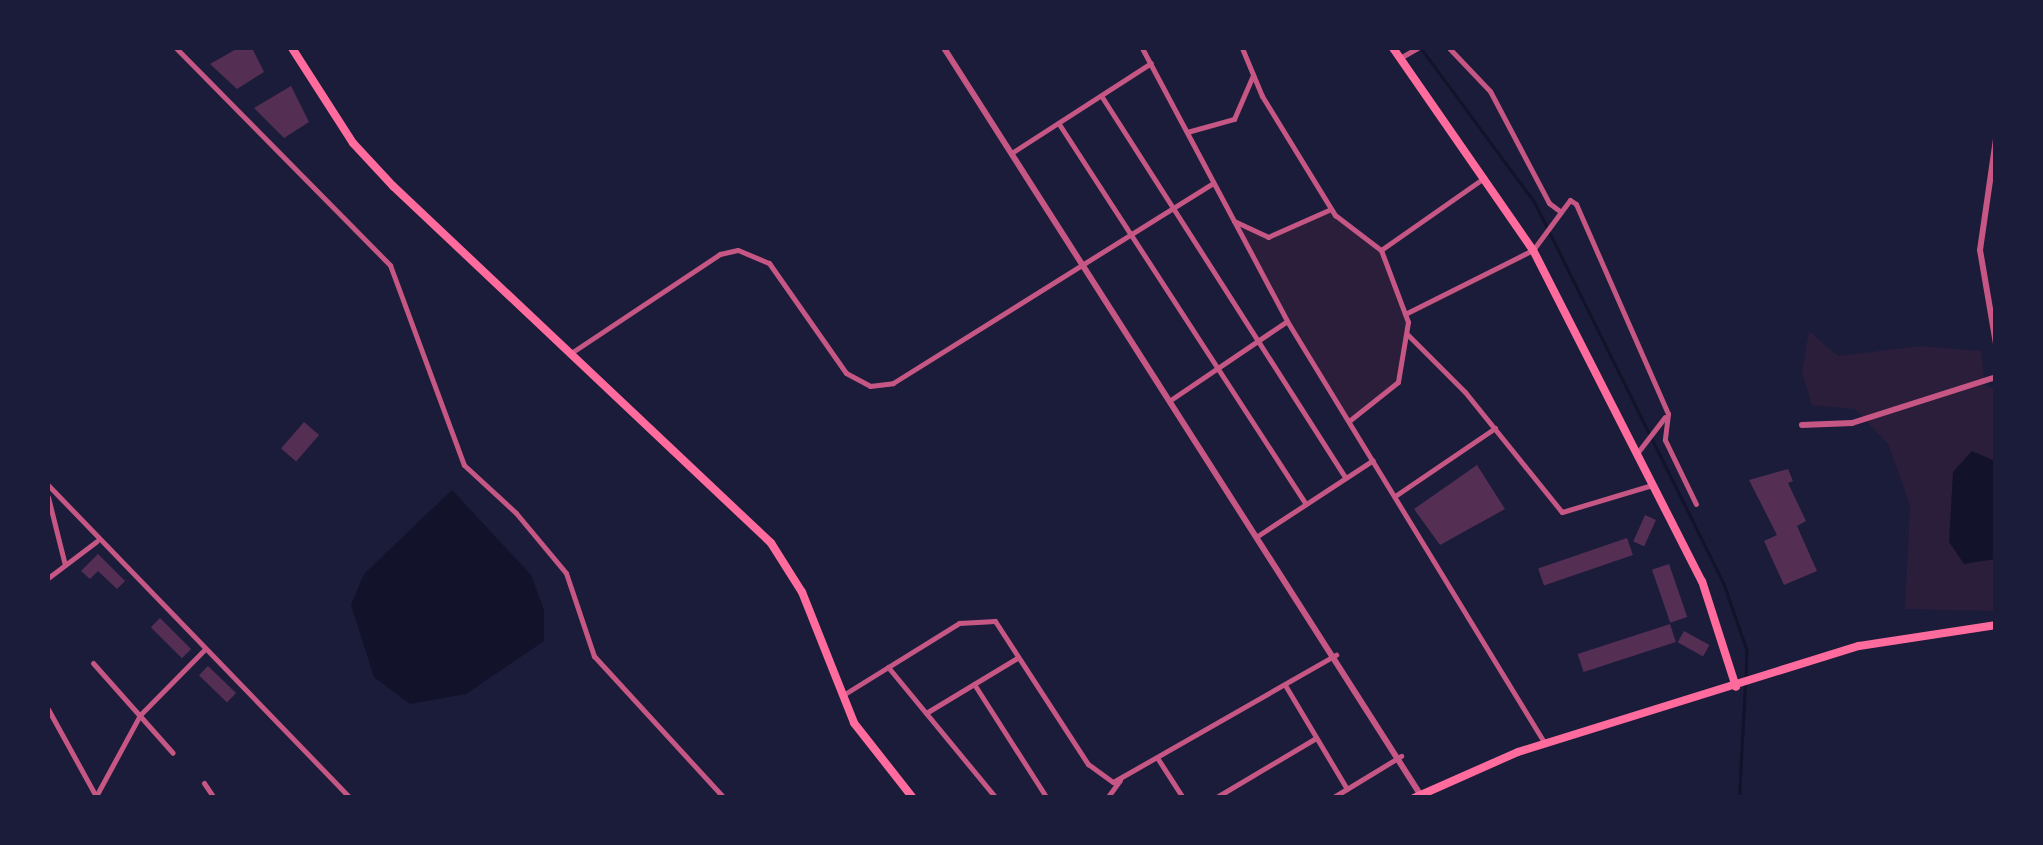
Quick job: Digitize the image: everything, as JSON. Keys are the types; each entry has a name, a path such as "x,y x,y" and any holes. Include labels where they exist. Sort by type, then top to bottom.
{"main road":[{"path":"292,48 353,143 742,512 789,565 841,696 862,736 913,798"},
{"path":"1393,48 1533,250 1702,582 1736,687"},
{"path":"1417,796 1544,744 1888,638 1996,625"}],"street":[{"path":"176,48 390,266 464,465 516,513 566,573 594,656 724,798"},
{"path":"944,48 1401,756 1417,796"},
{"path":"1142,48 1210,184 1287,321 1544,744"},
{"path":"1242,48 1253,75 1331,209 1381,250 1405,314 1407,334 1398,382 1349,422"},
{"path":"1400,58 1417,48"},
{"path":"1449,48 1490,92 1549,203 1561,212"},
{"path":"1013,152 1150,63"},
{"path":"1187,132 1234,119 1253,75"},
{"path":"1102,97 1346,478"},
{"path":"1059,124 1306,504"},
{"path":"1996,139 1980,250 1996,344"},
{"path":"1381,250 1484,178"},
{"path":"571,353 720,254 738,250 768,263 846,372 876,386 893,383 1210,184"},
{"path":"1405,314 1533,250 1570,200 1576,204 1668,414 1665,440 1696,504"},
{"path":"1231,220 1268,236 1331,209"},
{"path":"1172,400 1287,321"},
{"path":"1407,334 1495,428 1562,512 1652,485"},
{"path":"1802,425 1852,423 1994,379 1996,366"},
{"path":"1636,454 1668,414"},
{"path":"1396,496 1495,428"},
{"path":"1259,535 1373,460"},
{"path":"48,485 350,798"},
{"path":"48,497 65,565"},
{"path":"48,578 97,540"},
{"path":"841,696 971,619 994,621 1094,772 1120,780"},
{"path":"96,797 140,715 204,649"},
{"path":"1107,798 1120,780 1336,655"},
{"path":"926,713 1018,657"},
{"path":"93,663 173,752"},
{"path":"888,668 996,798"},
{"path":"974,684 1047,798"},
{"path":"1285,685 1347,789"},
{"path":"48,708 96,797"},
{"path":"1215,798 1316,738"},
{"path":"1332,798 1401,756"},
{"path":"1158,759 1183,798"},
{"path":"204,783 214,798"}],"shaded area":[{"path":"1327,211 1381,250 1408,322 1398,382 1349,421 1234,226 1268,237"},
{"path":"1809,331 1838,356 1921,346 1981,351 1985,386 1995,389 1995,611 1905,609 1910,505 1888,444 1855,409 1812,405 1802,373"},
{"path":"1972,451 1995,461 1995,559 1964,564 1949,542 1953,472"},
{"path":"452,490 531,575 544,610 544,641 466,694 410,704 374,677 351,605 364,574"}],"building":[{"path":"238,48 252,48 264,72 237,89 210,64"},
{"path":"291,86 309,122 284,138 254,108"},
{"path":"304,422 319,435 296,462 281,448"},
{"path":"1477,465 1505,509 1440,545 1414,509"},
{"path":"1788,469 1793,481 1788,483 1806,521 1797,526 1817,571 1784,585 1764,541 1777,535 1749,480"},
{"path":"1645,515 1656,520 1644,546 1633,541"},
{"path":"1627,538 1633,555 1544,586 1538,569"},
{"path":"98,554 125,581 117,589 98,571 90,579 81,571"},
{"path":"1669,564 1687,617 1670,623 1652,570"},
{"path":"160,618 191,649 182,658 151,627"},
{"path":"1670,624 1676,642 1584,672 1578,654"},
{"path":"1684,631 1709,645 1703,656 1678,642"},
{"path":"208,666 236,693 227,702 199,675"}],"waterway":[{"path":"1421,48 1534,201 1724,584 1747,650 1746,676"},
{"path":"1739,798 1745,684"}]}
